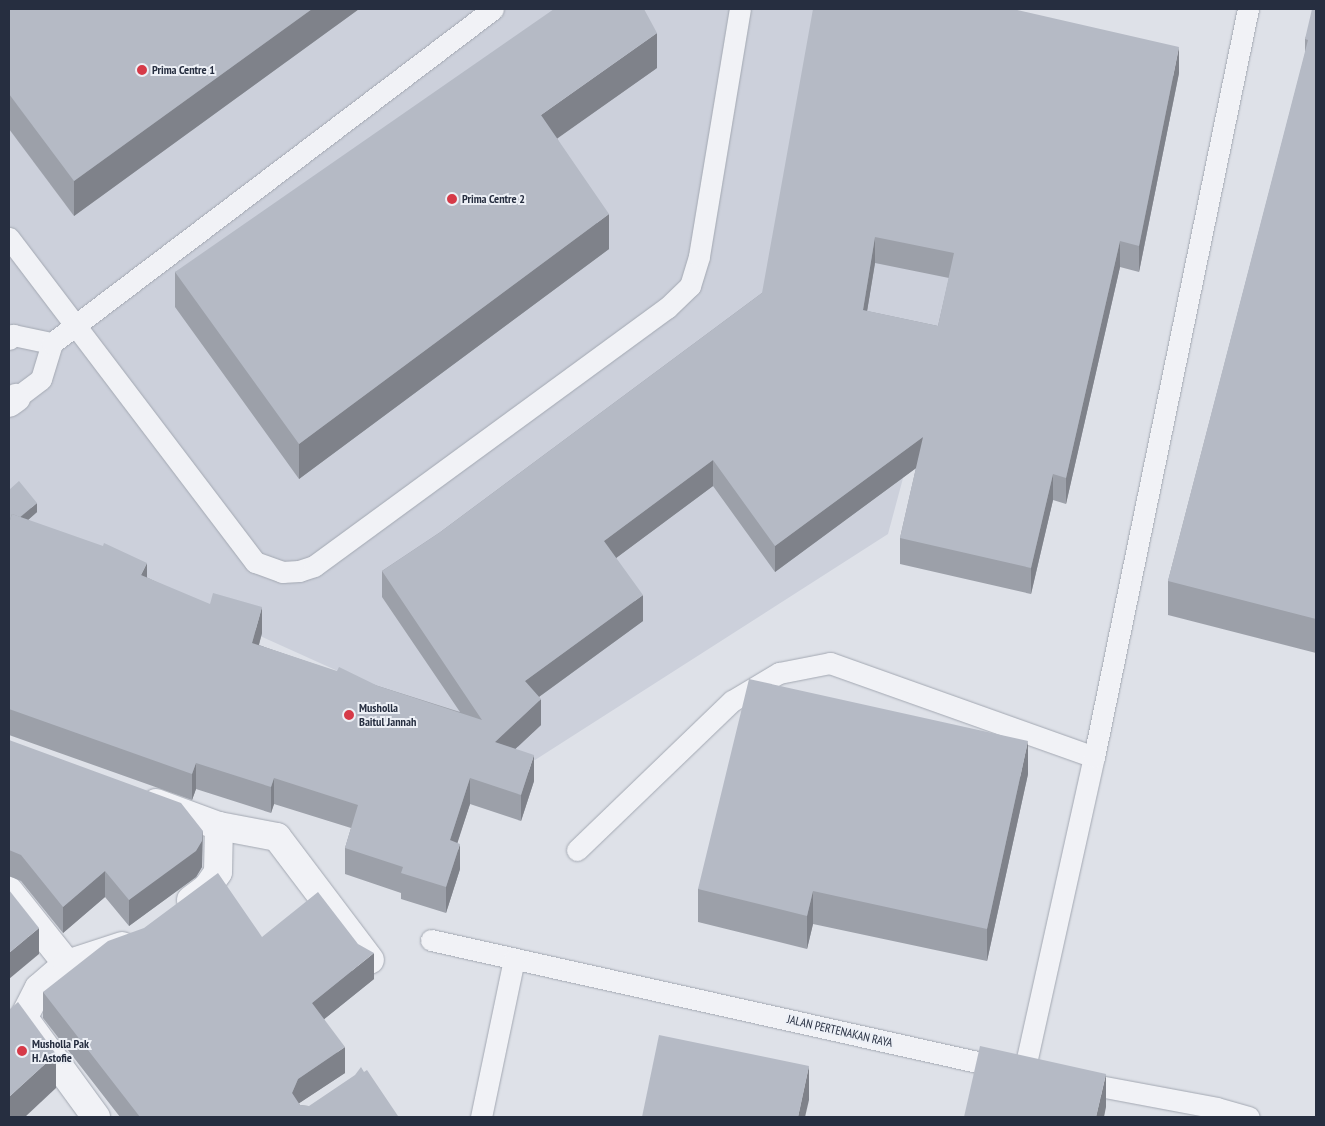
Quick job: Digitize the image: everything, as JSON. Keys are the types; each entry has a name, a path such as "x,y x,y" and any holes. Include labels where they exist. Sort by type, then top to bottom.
{"street":[{"path":"135,795 219,826 277,837 370,960"},
{"path":"167,918 207,888 218,872 219,826"},
{"path":"9,891 67,964"},
{"path":"96,1117 26,1021 33,996 67,964 136,941 144,935"}],"lane":[{"path":"12,400 41,379 52,343 493,9"},
{"path":"9,238 255,562 282,572 314,566 667,308 690,286 699,256 740,9"},
{"path":"1043,1076 1094,757 1248,9"},
{"path":"9,339 13,335 52,343"},
{"path":"577,850 732,701 779,673 830,664 982,720 1094,757"},
{"name":"JALAN PERTENAKAN RAYA","path":"431,940 1043,1076 1214,1113 1249,1117"},
{"path":"480,1117 514,959"}],"shaded area":[{"path":"9,9 991,9 974,214 888,534 535,760 45,539 9,578"}],"building":[{"name":"Prima Centre 1","path":"9,9 312,9 74,181 9,94"},
{"name":"Prima Centre 2","path":"554,9 644,9 657,33 541,115 609,214 299,444 175,272"},
{"path":"813,9 1013,9 1179,47 1139,246 1120,241 1066,478 1053,474 1031,568 900,538 923,437 775,546 713,460 604,541 643,595 525,681 541,699 495,742 534,755 521,795 470,778 450,840 460,844 446,887 401,873 403,867 345,848 358,805 274,778 271,787 196,763 192,774 9,709 9,523 12,514 103,546 104,543 147,563 141,575 210,604 213,593 262,607 252,643 337,671 339,667 378,686 482,720 382,571 439,533 762,293","holes":["875,237 954,253 938,326 863,310"]},
{"path":"1312,9 1316,9 1316,619 1168,581 1308,40 1305,39"},
{"path":"19,481 37,503 20,517 12,514 9,523 9,490"},
{"path":"749,679 1028,741 987,929 813,891 807,916 698,889"},
{"path":"9,740 181,803 203,831 202,841 196,851 129,900 105,871 63,907 21,855 9,850"},
{"path":"218,873 262,937 318,892 358,944 374,953 312,1003 345,1047 298,1079 292,1093 300,1105 309,1106 355,1075 361,1067 364,1072 367,1070 398,1116 140,1117 43,992 108,941 144,928"},
{"path":"9,890 39,928 9,953"},
{"path":"18,1002 56,1054 9,1097 9,1010"},
{"path":"659,1035 809,1066 798,1117 642,1117"},
{"path":"980,1046 1106,1074 1096,1117 964,1117"}],"place":[{"name":"Prima Centre 1","path":"142,70"},
{"name":"Prima Centre 2","path":"452,199"},
{"name":"Musholla Baitul Jannah","path":"349,715"},
{"name":"Musholla Pak H. Astofie","path":"22,1051"}]}
